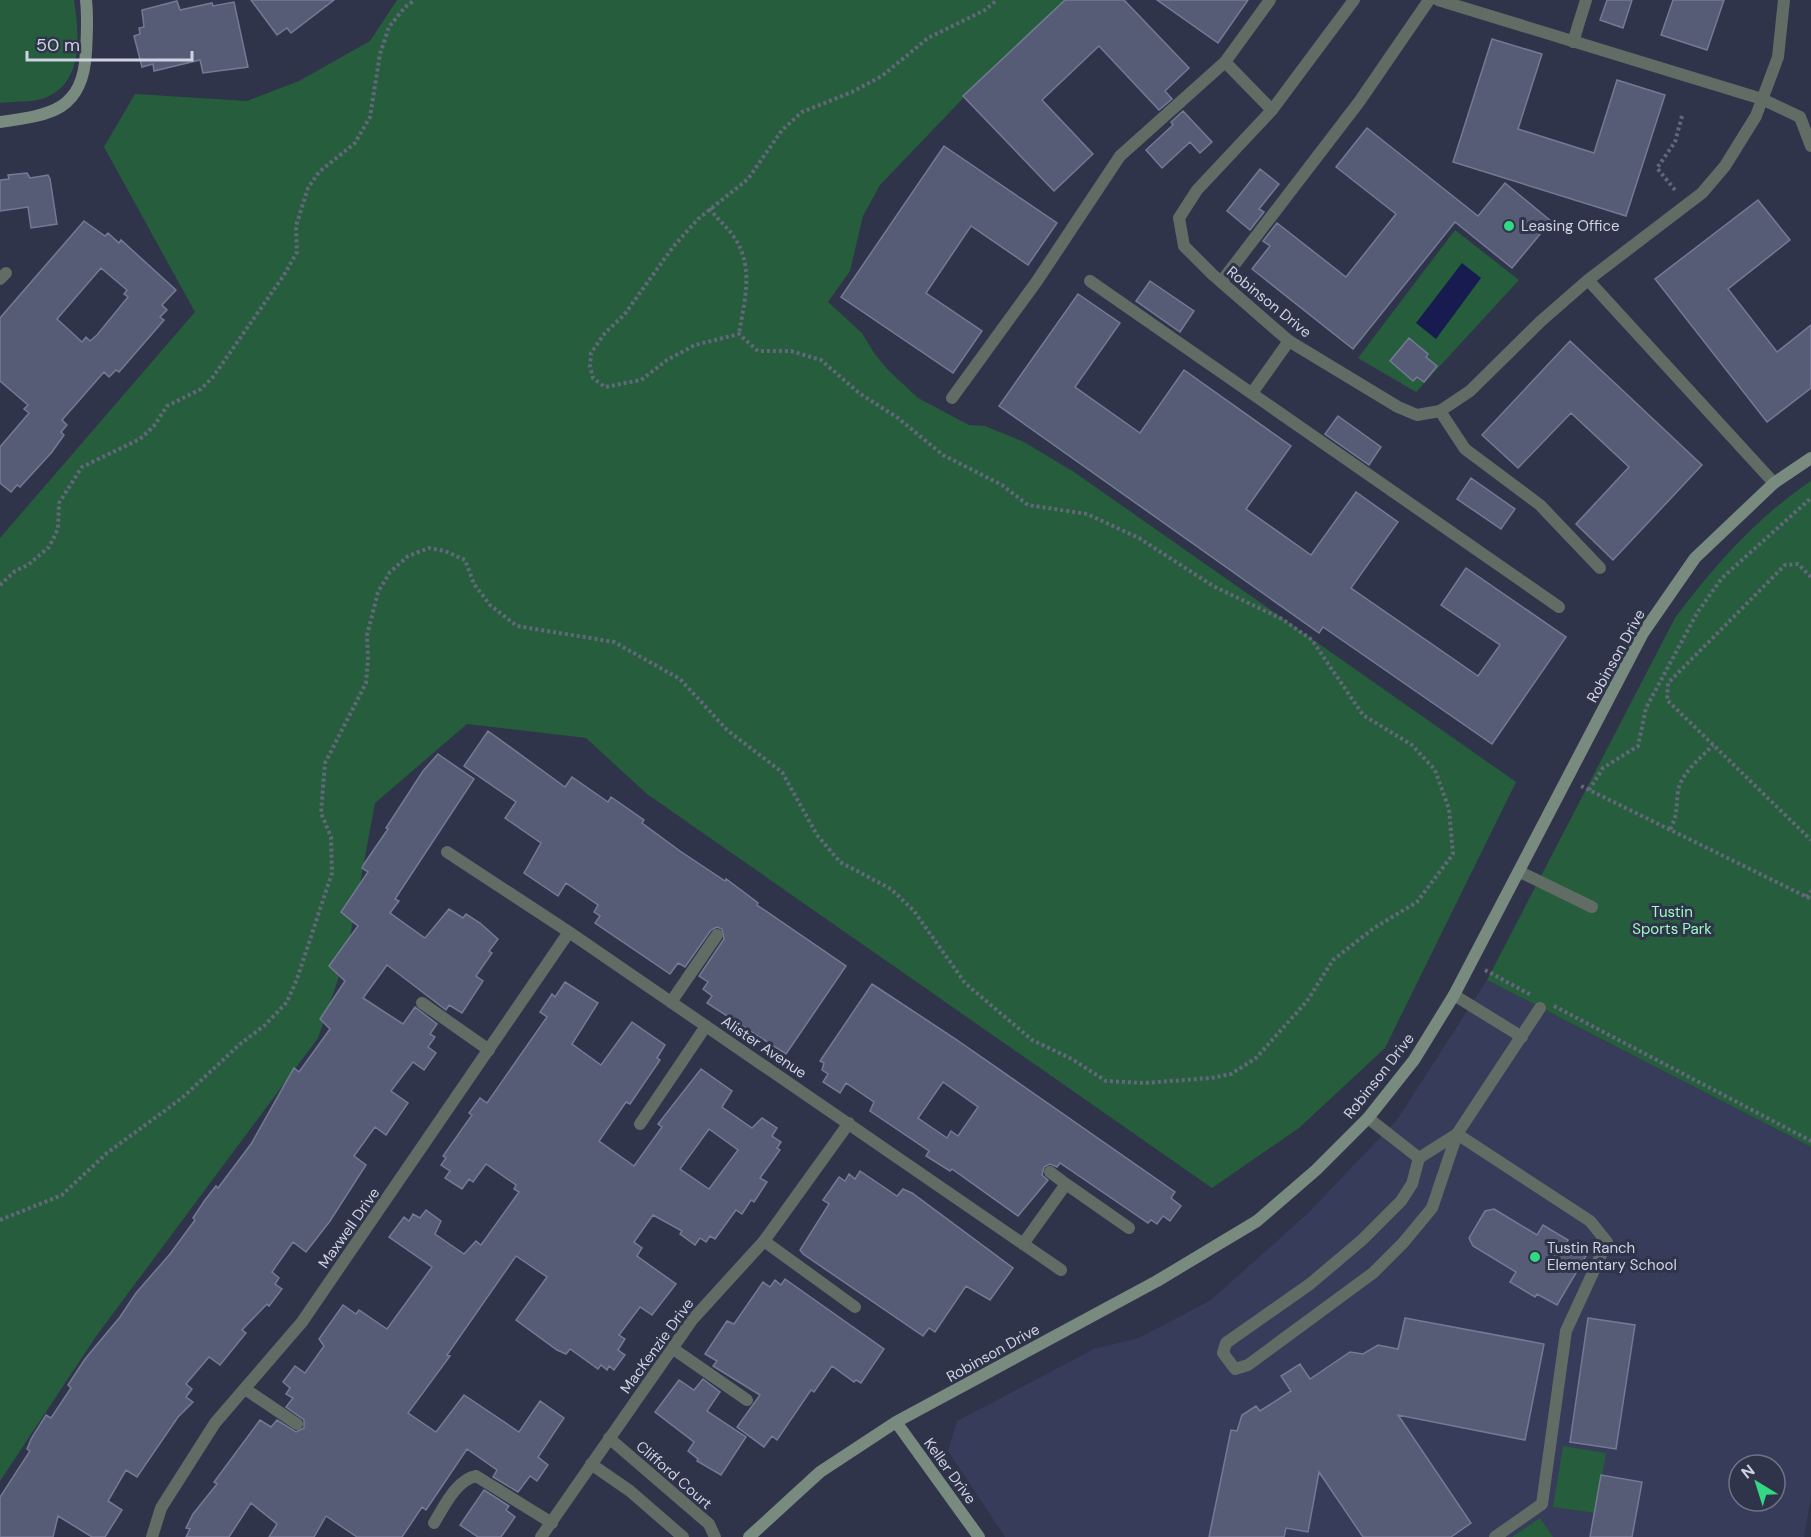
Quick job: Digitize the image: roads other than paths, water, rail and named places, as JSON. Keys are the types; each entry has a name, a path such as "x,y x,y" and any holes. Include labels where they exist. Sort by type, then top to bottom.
{"street":[{"path":"0,122 51,111 67,103 80,88 83,81 88,20 86,0"},
{"path":"952,398 1037,282 1120,156 1225,62 1270,0"},
{"name":"Robinson Drive","path":"1353,0 1272,110 1197,190 1179,218 1184,246 1221,282 1289,341 1398,407 1417,415 1440,411"},
{"path":"1221,282 1359,102 1429,0"},
{"path":"1438,0 1762,99 1800,117 1811,146"},
{"path":"1573,42 1586,0"},
{"path":"1600,568 1540,505 1465,450 1440,411 1470,391 1541,321 1588,280 1702,193 1725,166 1756,116 1778,57 1784,0"},
{"path":"1225,62 1272,110"},
{"path":"1588,280 1774,483"},
{"path":"1090,281 1559,607"},
{"path":"1252,393 1289,341"},
{"name":"Robinson Drive","path":"749,1537 820,1472 897,1422 1157,1281 1257,1221 1316,1170 1368,1118 1414,1060 1454,995 1643,633 1695,558 1774,483 1811,458"},
{"name":"Alister Avenue","path":"447,852 569,932 1061,1270"},
{"path":"1520,872 1592,907"},
{"name":"Maxwell Drive","path":"152,1537 161,1508 215,1423 302,1322 569,932"},
{"path":"671,1002 717,935"},
{"path":"1454,995 1522,1037"},
{"path":"422,1002 489,1050"},
{"path":"1457,1134 1419,1158 1412,1184 1401,1201 1362,1240 1310,1284 1226,1343 1222,1353 1228,1363 1235,1369 1263,1356 1373,1273 1432,1208 1457,1134 1522,1037 1540,1002"},
{"path":"640,1124 706,1026"},
{"path":"1368,1118 1419,1158"},
{"name":"MacKenzie Drive","path":"542,1537 692,1320 764,1241 849,1123"},
{"path":"1457,1134 1590,1221 1607,1242 1566,1331 1542,1504 1496,1537"},
{"path":"1050,1172 1129,1228"},
{"path":"1023,1244 1066,1184"},
{"path":"764,1241 855,1307"},
{"path":"672,1348 747,1400"},
{"path":"245,1389 297,1424"},
{"name":"Keller Drive","path":"897,1422 979,1537"},
{"name":"Clifford Court","path":"609,1438 709,1524 715,1537"},
{"path":"591,1464 630,1491 683,1537"},
{"path":"434,1523 454,1491 470,1477 476,1476 552,1523"}],"place":[{"name":"Leasing Office","path":"1509,226"},
{"name":"Tustin Ranch Elementary School","path":"1535,1257"}],"park label":[{"name":"Tustin Sports Park","path":"1672,920"}]}
